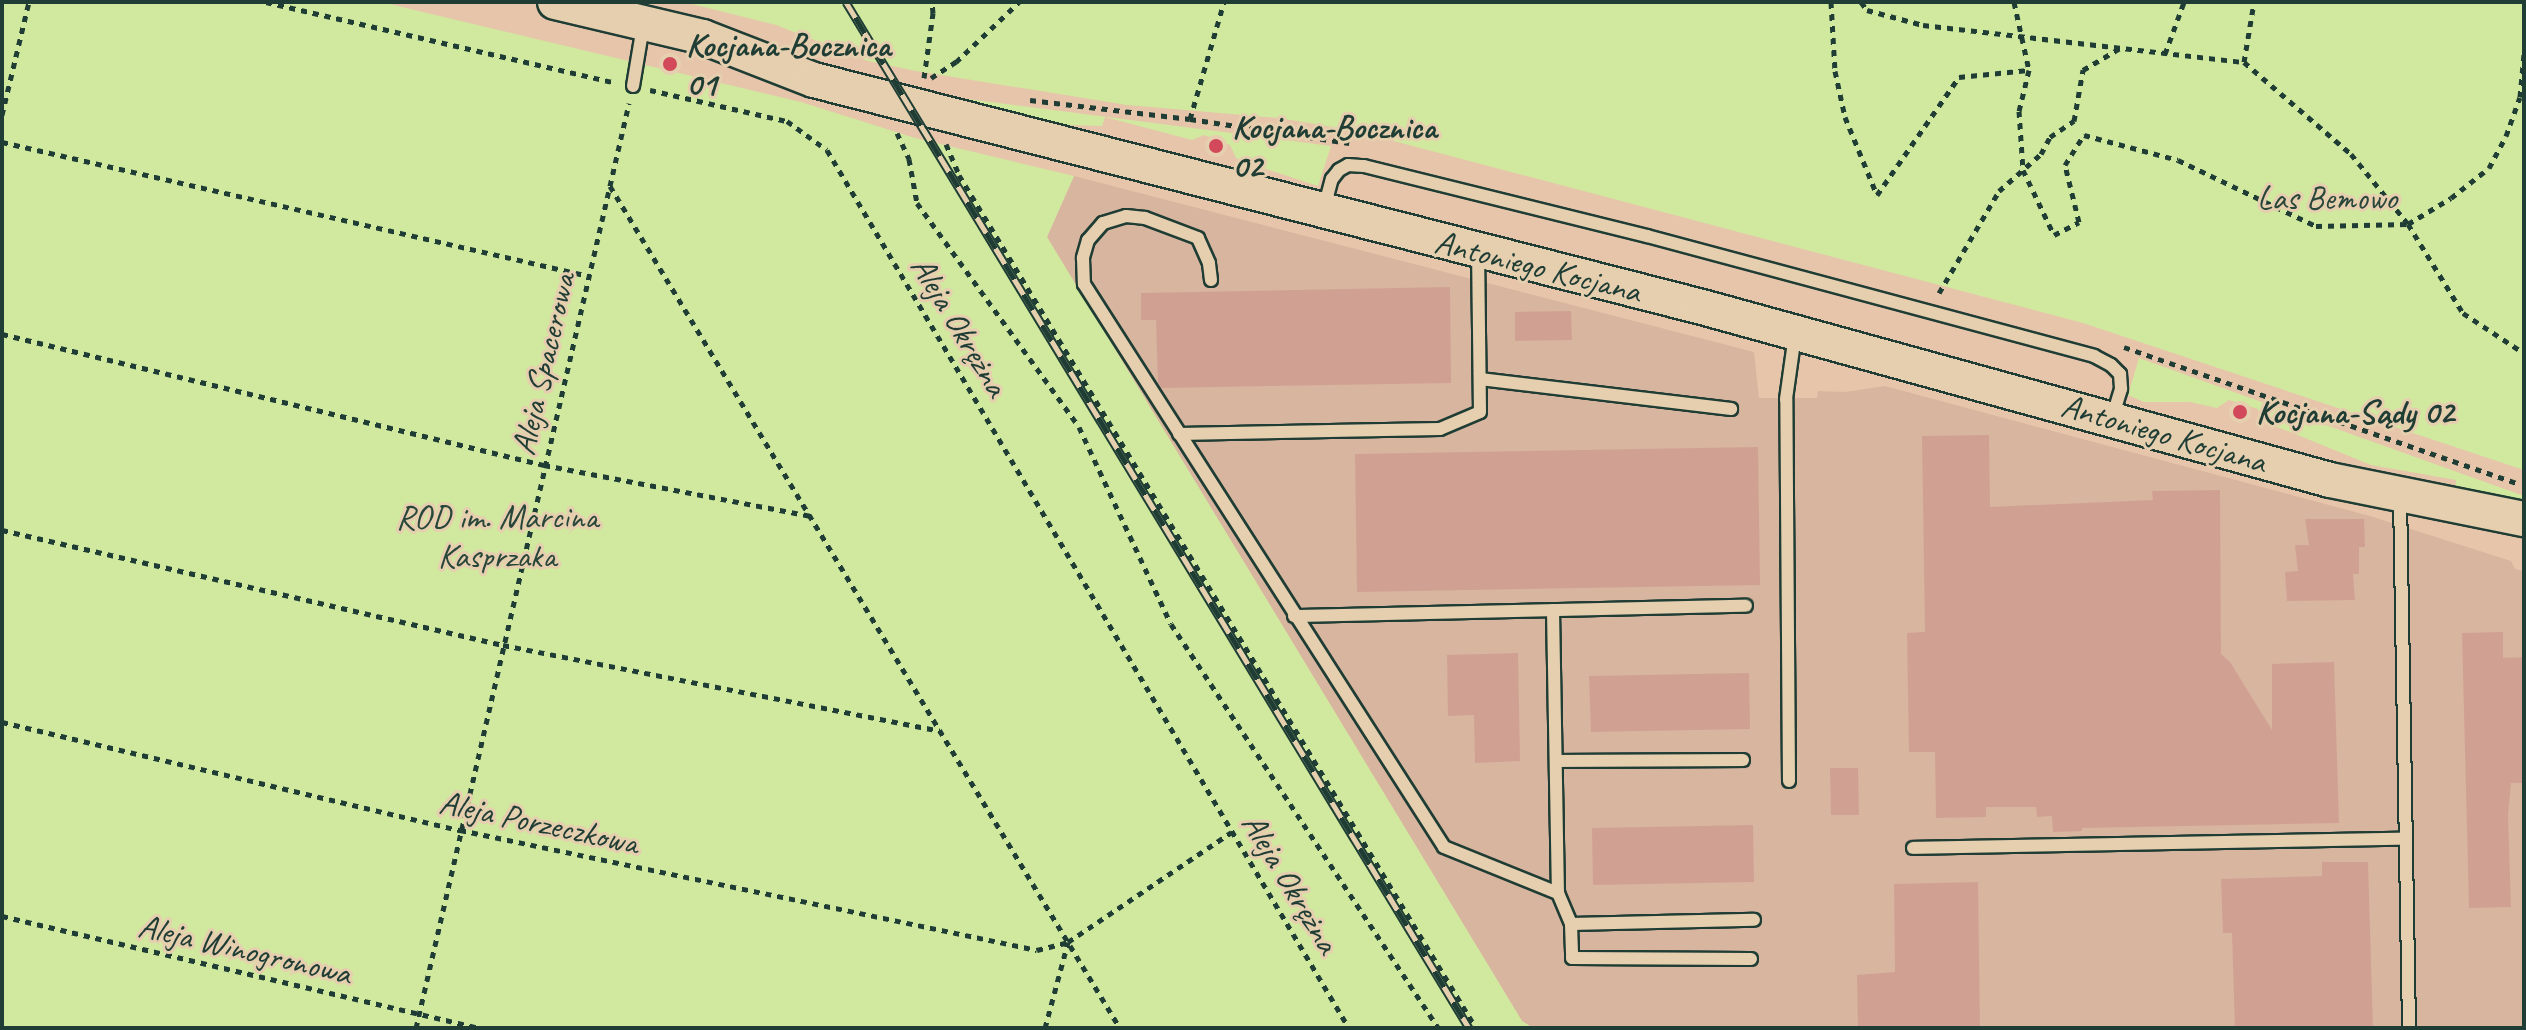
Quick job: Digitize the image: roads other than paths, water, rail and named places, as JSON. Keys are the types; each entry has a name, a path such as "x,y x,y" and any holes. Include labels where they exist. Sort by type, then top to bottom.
{"street":[{"name":"Antoniego Kocjana","path":"555,2 703,37 814,80 1796,332 2400,496 2524,519"}],"lane":[{"path":"633,86 643,22"},
{"path":"1323,212 1332,179 1339,170 1348,165 1364,166 1676,244 2094,356 2120,374 2121,389 2112,419"},
{"path":"1211,280 1209,263 1198,238 1145,218 1126,216 1103,223 1088,240 1083,258 1084,284 1444,847 1558,893"},
{"path":"1179,434 1440,429 1480,412 1478,251"},
{"path":"1789,781 1786,399 1790,352 1796,332"},
{"path":"1480,379 1731,409"},
{"path":"2400,496 2409,1028"},
{"path":"1294,616 1746,606"},
{"path":"1553,610 1558,893 1571,924 1572,958 1751,959"},
{"path":"1557,761 1743,760"},
{"path":"1913,848 2404,839"},
{"path":"1571,924 1754,920"}],"railway":[{"path":"846,2 1469,1028"}],"place":[{"name":"Kocjana-Bocznica 01","path":"670,64"},
{"name":"Kocjana-Bocznica 02","path":"1216,146"},
{"name":"Kocjana-Sądy 02","path":"2240,412"}],"park label":[{"name":"Las Bemowo","path":"2327,198"},
{"name":"ROD im. Marcina Kasprzaka","path":"497,536"}]}
